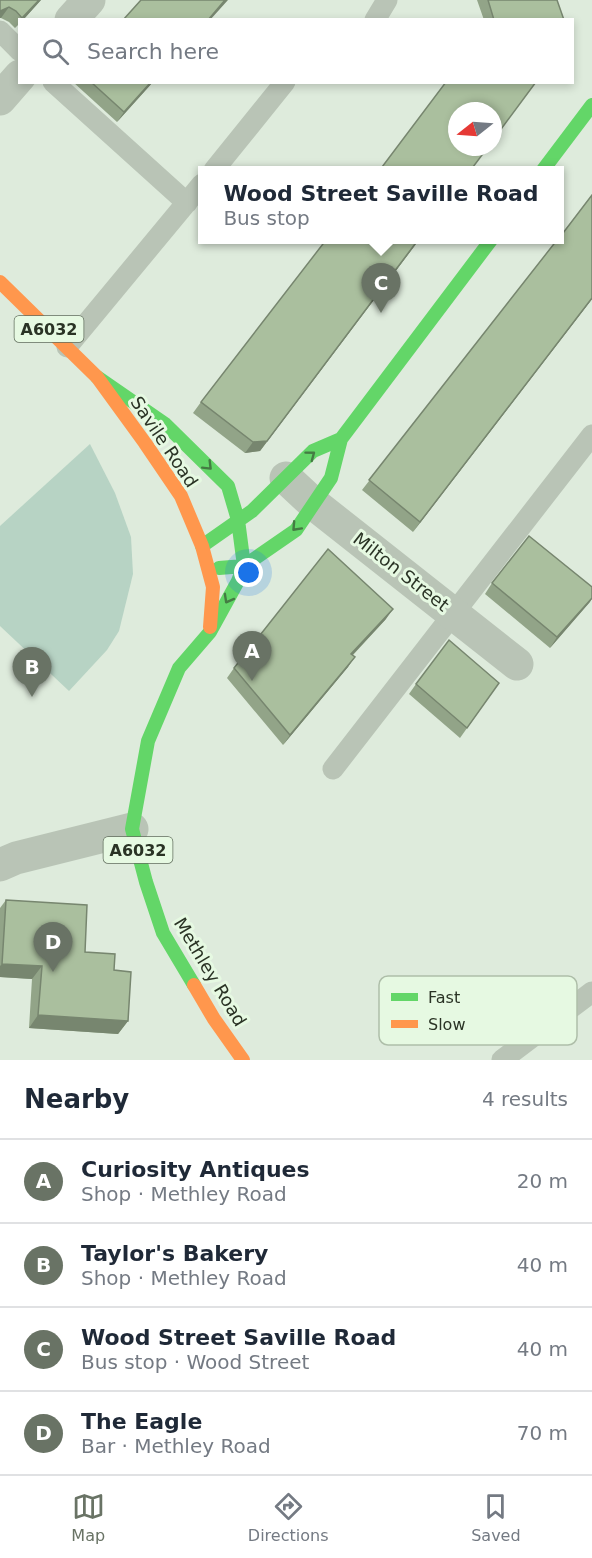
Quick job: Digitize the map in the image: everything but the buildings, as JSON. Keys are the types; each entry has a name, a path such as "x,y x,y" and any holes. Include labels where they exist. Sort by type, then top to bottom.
{"main road":[{"path":"547,166 592,105"},
{"path":"208,569 244,566 296,530 331,478 341,440 488,244"},
{"name":"Savile Road","path":"1,284 97,377 181,496 202,546 213,587 210,632"},
{"name":"Savile Road","path":"97,377 165,424 228,486 238,520 244,566"},
{"path":"202,546 252,511 312,451 341,440"},
{"name":"A6032","path":"210,632 244,566"},
{"name":"Methley Road","path":"210,632 179,668 148,741 132,830 163,933 214,1019 243,1060"}],"street":[{"path":"73,18 90,0"},
{"path":"0,99 18,78"},
{"name":"Milton Street","path":"286,478 314,504 517,664"},
{"path":"0,865 16,858 132,830"}],"lane":[{"path":"376,18 387,0"},
{"path":"0,31 18,49"},
{"path":"55,84 187,203"},
{"path":"218,166 283,84"},
{"path":"67,346 198,189"},
{"path":"333,769 592,435"},
{"path":"577,1003 592,992"},
{"path":"502,1060 522,1045"}],"green space":[{"path":"90,444 115,493 131,537 133,574 119,631 107,650 69,691 0,626 0,526"}],"traffic: fast":[{"path":"546,166 592,105"},
{"path":"219,568 244,566 296,530 331,478 341,439 488,244"},
{"path":"97,377 165,424 228,486 238,520 244,566 210,632 179,668 148,741 132,829 163,933 194,985"},
{"path":"202,546 252,511 313,451 341,439"}],"traffic: slow":[{"path":"0,282 97,377 181,496 202,546 213,587 210,627"},
{"path":"194,985 214,1019 243,1060"}],"place":[{"name":"Wood Street Saville Road","path":"381,313"},
{"name":"Curiosity Antiques","path":"252,681"},
{"name":"Taylor's Bakery","path":"32,697"},
{"name":"The Eagle","path":"53,972"}]}
